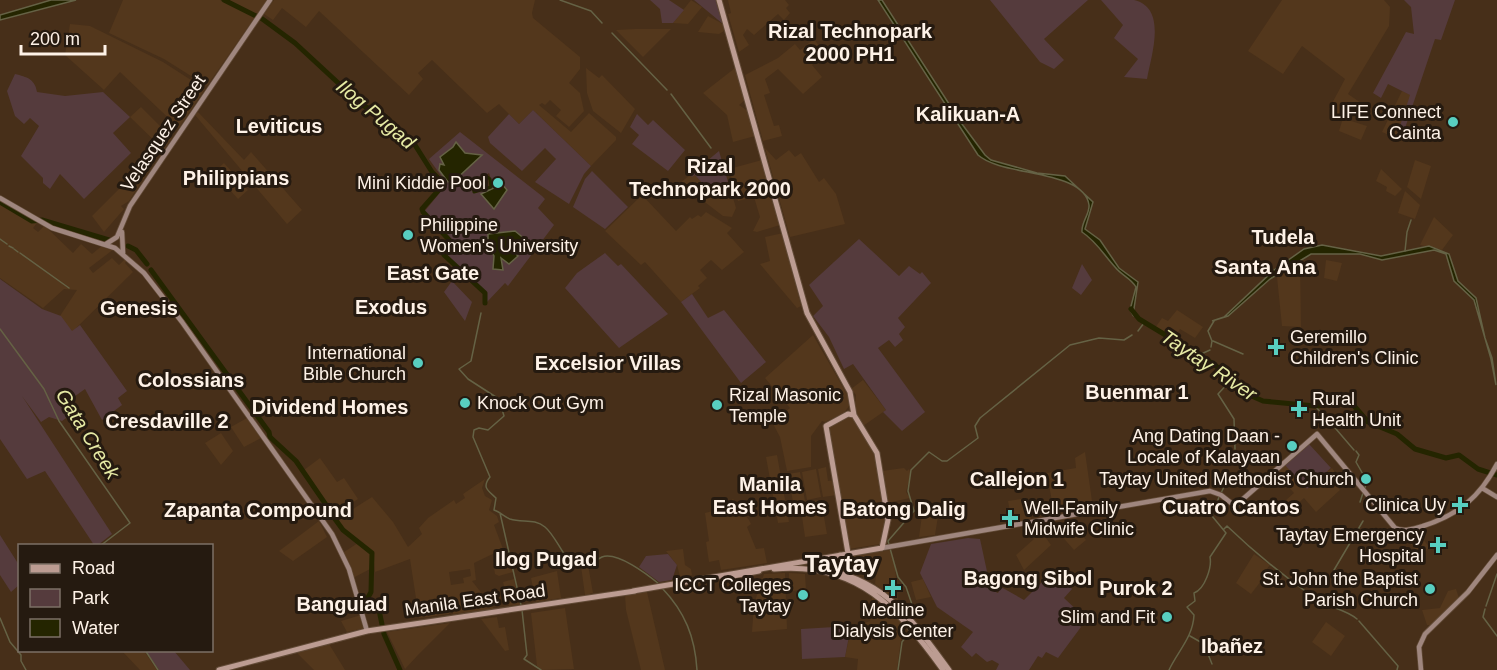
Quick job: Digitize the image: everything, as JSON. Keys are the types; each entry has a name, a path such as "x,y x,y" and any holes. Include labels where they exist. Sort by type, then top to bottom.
{"main road":[{"name":"Velasquez Street","path":"106,244 117,237 130,206 270,0"},
{"path":"719,0 807,313 850,392 854,415 877,453 888,516 887,547"},
{"path":"0,198 52,228 106,244 123,253 144,273 182,322 333,536 349,569 368,631"},
{"name":"Velasquez Street","path":"123,224 121,243 123,253"},
{"path":"847,415 852,405"},
{"path":"848,554 826,426 847,415 854,415"},
{"path":"693,580 785,567 840,555 1194,493 1210,491 1220,494 1232,506 1236,505 1317,434 1395,528 1407,530 1454,515 1482,488 1497,464"},
{"path":"1482,488 1497,496"},
{"path":"840,555 840,574"},
{"path":"1420,670 1419,647 1428,630 1461,600 1497,555"},
{"path":"693,580 737,571 785,567 840,574 872,586 897,604 950,670"},
{"path":"840,574 869,590 894,608 943,670"},
{"name":"Manila East Road","path":"219,670 368,631 693,580"}],"shaded area":[{"path":"123,0 220,0 255,17 207,86 164,59 109,33"},
{"path":"229,0 267,0 257,15"},
{"path":"274,0 535,0 533,18 580,57 580,69 569,83 580,93 584,111 569,127 556,116 561,110 550,100 545,105 542,103 539,105 571,132 589,113 616,137 616,140 591,166 533,110 519,124 499,104 487,113 432,60 418,73 423,79 409,95 319,11 306,27 282,8 273,20 264,14"},
{"path":"691,0 702,7 688,24 673,23"},
{"path":"728,0 785,0 789,5 786,8 790,13 784,20 778,14 754,35 747,29 743,35 749,45 739,52 728,14 731,13"},
{"path":"1282,0 1384,0 1390,7 1389,26 1348,94 1364,105 1357,116 1351,113 1348,120 1367,126 1361,140 1339,131 1343,118 1329,109 1345,79 1302,46 1283,74 1248,51"},
{"path":"708,16 723,24 724,31 719,34 698,32"},
{"path":"70,24 90,26 163,62 205,89 179,128 120,72 104,90 65,55"},
{"path":"671,29 643,57 616,30"},
{"path":"814,39 825,54 812,65 822,77 803,94 778,69 765,79 770,93 764,95 774,126 779,125 782,136 763,141 745,75 778,58 795,44 800,50"},
{"path":"586,68 599,78 602,75 635,109 621,133 593,111 587,93"},
{"path":"735,68 745,100 739,105 748,111 755,136 733,142 727,115 703,93"},
{"path":"1402,91 1411,95 1396,138 1382,132"},
{"path":"141,107 172,138 164,150 130,117"},
{"path":"198,112 244,160 251,152 302,210 287,224 195,115"},
{"path":"765,148 776,160 789,150 795,157 801,153 819,182 824,178 836,194 845,224 790,237"},
{"path":"762,160 780,225 757,232 753,231 760,217 754,197 738,201 729,169"},
{"path":"1415,160 1431,166 1421,199 1407,187"},
{"path":"224,163 248,190 238,199 214,172"},
{"path":"142,166 148,172 129,201 121,206 124,209 104,232 92,216"},
{"path":"1381,169 1402,189 1395,196 1386,191 1387,187 1376,181"},
{"path":"690,175 692,177 695,175 717,199 731,191 736,208 732,217 723,216 680,183"},
{"path":"1405,191 1420,205 1415,219 1398,213"},
{"path":"642,195 676,231 690,217 692,219 698,215 701,217 706,212 732,228 727,233 744,252 722,270 711,260 700,270 707,278 698,286 700,288 681,302 645,262 641,265 605,231"},
{"path":"0,204 31,222 37,223 33,228 38,232 44,226 47,228 73,253 81,244 92,254 103,245 114,249 89,268 93,273 112,258 119,265 126,258 128,259 125,263 133,272 72,332 60,316 77,290 64,289 43,308 0,278"},
{"path":"1434,217 1453,235 1442,250 1420,245"},
{"path":"783,233 801,306 797,308 760,264 770,261 765,237"},
{"path":"1326,260 1342,263 1337,281 1324,278"},
{"path":"1300,262 1301,327 1282,326 1277,277"},
{"path":"1177,310 1203,327 1195,338 1180,329 1174,338 1155,328 1162,318 1168,321"},
{"path":"813,335 848,396 849,406 844,413 825,422 822,421 811,436 811,467 787,471 780,437 772,422 790,408 765,378"},
{"path":"863,380 886,410 863,426 854,412 856,395 851,389"},
{"path":"851,415 875,453 887,525 880,544 849,549 828,425"},
{"path":"247,418 261,438 244,447 231,427"},
{"path":"221,433 233,451 221,465 205,443"},
{"path":"1085,452 1093,508 1054,513 1047,473 1076,468 1075,458"},
{"path":"777,455 789,522 778,523 766,457"},
{"path":"320,458 337,482 344,478 358,499 334,515 304,470"},
{"path":"1285,465 1325,473 1332,468 1337,475 1332,480 1340,490 1316,512 1304,498 1293,508 1286,500 1294,493 1276,473"},
{"path":"826,467 828,481 835,480 837,495 823,497 818,469"},
{"path":"904,468 907,471 909,469 911,474 906,492 910,498 887,503 882,471"},
{"path":"816,469 821,497 807,500 802,472"},
{"path":"800,472 805,501 793,502 788,474"},
{"path":"485,479 482,488 485,496 492,500 489,510 497,516 499,522 494,525 503,549 474,563 476,580 472,581 494,609 453,614 451,597 447,598 449,614 419,618 410,559 375,572 373,554 369,548 344,529 337,519 372,497 393,522 408,547 422,534 419,528 428,518 454,500 456,504 465,498 463,494","holes":["470,569 471,576 463,578 464,583 451,585 449,572"]},
{"path":"1027,498 1031,519 1012,522 1008,501"},
{"path":"733,499 751,524 747,527 756,549 764,548 767,563 721,570 719,560 709,562 705,513 720,509"},
{"path":"821,500 827,534 805,537 800,503"},
{"path":"935,509 939,510 935,535 919,537 922,515"},
{"path":"1069,520 1086,540 1074,550 1059,533 1066,527 1062,522"},
{"path":"319,521 327,537 293,561 279,551"},
{"path":"1036,524 1051,545 1024,570 1016,555 1034,539 1027,526"},
{"path":"1417,531 1429,547 1422,557 1403,535"},
{"path":"358,543 371,553 372,568 353,578 344,552"},
{"path":"683,549 685,565 691,569 692,575 680,577 677,565 666,551"},
{"path":"890,550 895,566 898,601 875,584 877,566 860,567 857,574 848,568 846,561 850,557"},
{"path":"1254,554 1270,565 1266,570 1268,572 1251,594 1236,583"},
{"path":"510,558 513,572 499,576 495,574 493,562"},
{"path":"588,565 593,593 585,595 581,566"},
{"path":"557,571 561,598 536,602 531,578"},
{"path":"785,573 787,629 752,632 754,604 764,574"},
{"path":"789,573 805,574 806,590 789,591"},
{"path":"514,579 520,605 509,606 503,582"},
{"path":"923,579 931,597 916,600 911,582"},
{"path":"1456,589 1459,598 1431,625 1427,625 1422,610 1440,608 1448,591"},
{"path":"647,592 665,670 641,670 626,610 625,595"},
{"path":"872,597 884,605 882,616 891,611 903,622 897,670 857,670 858,659 845,657 851,628 870,621"},
{"path":"565,608 574,669 542,670 537,666 531,613"},
{"path":"361,615 365,628 347,632 341,621"},
{"path":"497,617 499,628 505,627 509,650 505,651 481,619"},
{"path":"1326,622 1345,636 1331,656 1312,642"},
{"path":"450,623 418,655 405,669 387,632"},
{"path":"329,644 345,670 314,670 297,653"},
{"path":"123,652 145,652 157,670 140,670"}],"green space":[{"path":"650,0 669,0 684,10 673,23 662,23 660,9"},
{"path":"694,0 716,0 723,24"},
{"path":"990,0 1088,0 1044,39 1064,60 1054,69 1040,62"},
{"path":"1101,0 1134,0 1151,12 1155,34 1147,79 1124,77 1138,59 1114,38 1123,25"},
{"path":"1404,0 1455,0 1441,40 1435,39 1401,140 1396,138 1410,95 1388,84 1381,98 1373,93 1406,32 1414,34 1411,7"},
{"path":"15,74 30,79 37,92 65,96 103,92 130,117 113,133 131,153 84,199 60,174 50,189 43,183 43,178 21,156 39,126 30,118 24,124 15,116 7,91"},
{"path":"533,110 591,166 584,174 569,204 535,182 556,159 545,148 522,171 490,143 488,137 509,114 519,124"},
{"path":"637,114 648,125 653,120 685,150 668,171 632,144 639,135 630,127"},
{"path":"460,132 545,199 538,208 554,225 508,286 505,283 487,302 486,292 447,257 454,243 424,212 447,184 429,159","holes":["489,173 493,186 475,193 470,187"]},
{"path":"719,151 728,182 709,191 695,175 692,177 690,175"},
{"path":"592,171 628,207 605,229 573,207 585,179"},
{"path":"859,239 899,276 909,266 920,274 922,272 931,283 898,318 905,327 899,334 903,340 895,347 889,340 878,348 925,412 902,431 883,412 886,410 853,364 844,369 829,337 813,316 823,306 809,285"},
{"path":"605,253 618,266 621,264 668,314 619,348 565,288 577,273"},
{"path":"1082,264 1092,280 1081,295 1072,288"},
{"path":"0,279 42,309 61,316 72,331 80,325 127,391 118,398 122,405 102,420 85,389 71,399 76,411 62,421 49,417 41,422 22,396 112,534 99,544 93,544 45,471 27,479 0,439"},
{"path":"452,281 472,302 465,321 444,292"},
{"path":"692,294 708,318 724,310 766,362 741,383 681,302"},
{"path":"1309,444 1331,468 1307,489 1285,465"},
{"path":"0,535 18,563 18,586 11,592 0,575"},
{"path":"968,538 980,539 991,590 998,593 1001,587 1024,600 1055,569 1072,589 1064,598 1081,614 1074,620 1081,627 1058,658 1046,652 1042,658 1038,656 1029,670 996,670 999,664 992,660 987,662 976,653 972,657 961,647 973,632 937,607 920,573 931,544"},
{"path":"668,554 677,565 672,580 659,582 639,567 646,556"},
{"path":"851,626 845,657 802,659 801,629"},
{"path":"147,652 175,652 190,670 159,670"}],"water":[{"path":"51,0 76,0 0,20 0,15"},
{"path":"878,0 882,0 962,124 985,155 991,160 1037,173 1065,176 1084,193 1073,185 1058,179 1005,167 989,162 978,155"},
{"path":"456,142 465,153 482,155 454,181 448,182 439,170 440,164 444,165 440,157"},
{"path":"502,184 507,190 494,209 481,194"},
{"path":"1084,193 1093,202 1085,229 1100,240 1119,268 1138,282 1133,315 1130,310 1136,287 1082,232 1089,208"},
{"path":"515,231 526,240 526,247 521,251 511,249 518,256 509,264 501,258 503,270 493,269 494,256 488,246 488,234"},
{"path":"1322,245 1381,256 1429,246 1449,254 1458,281 1476,298 1492,358 1496,385 1474,300 1454,281 1446,254 1434,250 1382,260 1360,254 1311,254 1270,279 1228,316 1212,321 1224,317 1274,270 1304,249"}],"waterway":[{"name":"Ilog Pugad","path":"224,0 256,16"},
{"path":"560,0 591,11 602,23"},
{"name":"Ilog Pugad","path":"261,18 295,43 362,105 386,117 415,145 432,172 444,184 422,209 423,212 453,244 444,255 485,293 485,303"},
{"path":"612,33 667,90"},
{"path":"671,94 711,148"},
{"path":"486,176 490,179 491,187 474,192 473,188 479,182 486,183 486,176"},
{"path":"0,202 32,221 42,220 109,240"},
{"path":"1405,251 1411,220"},
{"path":"0,239 7,244"},
{"path":"9,246 13,248"},
{"path":"128,246 136,250 147,264"},
{"path":"14,249 18,252"},
{"path":"20,253 69,288"},
{"path":"151,270 269,432 270,437 296,461 333,515"},
{"name":"Taytay River","path":"1131,309 1139,319 1215,365 1247,394 1263,401 1315,406 1332,404 1343,399 1349,400 1368,422 1397,434 1415,449 1446,458 1459,455 1478,469 1497,475"},
{"name":"Ilog Pugad","path":"481,313 471,361 459,369 468,379 499,399 504,416 488,430 479,428 474,430 473,437 490,477 486,487 496,498 494,510 510,519 541,524 568,559 576,565 587,565 602,557 616,557 659,584"},
{"path":"1211,347 1212,341 1208,331 1214,321"},
{"path":"1138,331 1144,323"},
{"name":"Gata Creek","path":"0,329 44,389 59,421 130,523 103,544"},
{"path":"916,616 906,587 898,577 888,541 914,511 908,491 911,470 929,452 942,461 947,461 978,438 975,426 980,418 1070,345 1099,338 1124,340 1132,335"},
{"path":"1213,341 1243,354"},
{"path":"1199,355 1210,350"},
{"path":"1231,380 1218,394 1234,419 1235,449"},
{"path":"1315,406 1328,420"},
{"path":"1330,422 1354,450"},
{"path":"1356,451 1359,455 1356,462 1364,476"},
{"path":"1221,493 1228,479 1234,484 1237,483 1244,466 1238,455"},
{"path":"1365,489 1366,482"},
{"path":"1360,502 1363,493"},
{"path":"1169,670 1191,630 1194,615 1187,607 1195,601 1194,593 1198,591 1207,577 1210,557 1226,533 1212,516 1219,497"},
{"name":"Ilog Pugad","path":"500,513 521,605"},
{"path":"335,519 343,530 372,553 371,592 365,603 379,610 384,634 400,670"},
{"path":"1352,587 1340,580 1334,570 1363,521"},
{"path":"1224,529 1227,526 1248,546 1316,599 1357,619"},
{"path":"1486,606 1497,574"},
{"name":"Ilog Pugad","path":"662,588 683,616 694,647 697,670"},
{"path":"1485,609 1483,617 1497,636"},
{"name":"Ilog Pugad","path":"522,610 527,655 524,659 541,670"},
{"path":"0,618 10,642 18,651"},
{"path":"1359,621 1398,666 1397,670"},
{"path":"898,670 902,642 909,633"},
{"path":"1190,636 1204,644 1212,664"},
{"path":"18,652 26,670"},
{"name":"Gata Creek","path":"146,652 158,670"}],"place":[{"name":"LIFE Connect Cainta","path":"1453,122"},
{"name":"Mini Kiddie Pool","path":"498,183"},
{"name":"Philippine Women's University","path":"408,235"},
{"name":"Geremillo Children's Clinic","path":"1276,347"},
{"name":"International Bible Church","path":"418,363"},
{"name":"Knock Out Gym","path":"465,403"},
{"name":"Rizal Masonic Temple","path":"717,405"},
{"name":"Rural Health Unit","path":"1299,409"},
{"name":"Ang Dating Daan - Locale of Kalayaan","path":"1292,446"},
{"name":"Taytay United Methodist Church","path":"1366,479"},
{"name":"Clinica Uy","path":"1460,505"},
{"name":"Well-Family Midwife Clinic","path":"1010,518"},
{"name":"Taytay Emergency Hospital","path":"1438,545"},
{"name":"Medline Dialysis Center","path":"893,588"},
{"name":"St. John the Baptist Parish Church","path":"1430,589"},
{"name":"ICCT Colleges Taytay","path":"803,595"},
{"name":"Slim and Fit","path":"1167,617"}],"district":[{"name":"Rizal Technopark 2000 PH1","path":"850,42"},
{"name":"Kalikuan-A","path":"968,114"},
{"name":"Leviticus","path":"279,126"},
{"name":"Philippians","path":"236,178"},
{"name":"Rizal Technopark 2000","path":"710,178"},
{"name":"Tudela","path":"1283,237"},
{"name":"Santa Ana","path":"1265,267"},
{"name":"East Gate","path":"433,273"},
{"name":"Exodus","path":"391,307"},
{"name":"Genesis","path":"139,308"},
{"name":"Excelsior Villas","path":"608,363"},
{"name":"Colossians","path":"191,380"},
{"name":"Buenmar 1","path":"1137,392"},
{"name":"Dividend Homes","path":"330,407"},
{"name":"Cresdaville 2","path":"167,421"},
{"name":"Callejon 1","path":"1017,479"},
{"name":"Manila East Homes","path":"770,496"},
{"name":"Cuatro Cantos","path":"1231,507"},
{"name":"Batong Dalig","path":"904,509"},
{"name":"Zapanta Compound","path":"258,510"},
{"name":"Ilog Pugad","path":"546,559"},
{"name":"Taytay","path":"842,564"},
{"name":"Bagong Sibol","path":"1028,578"},
{"name":"Purok 2","path":"1136,588"},
{"name":"Banguiad","path":"342,604"},
{"name":"Ibañez","path":"1232,646"}]}
